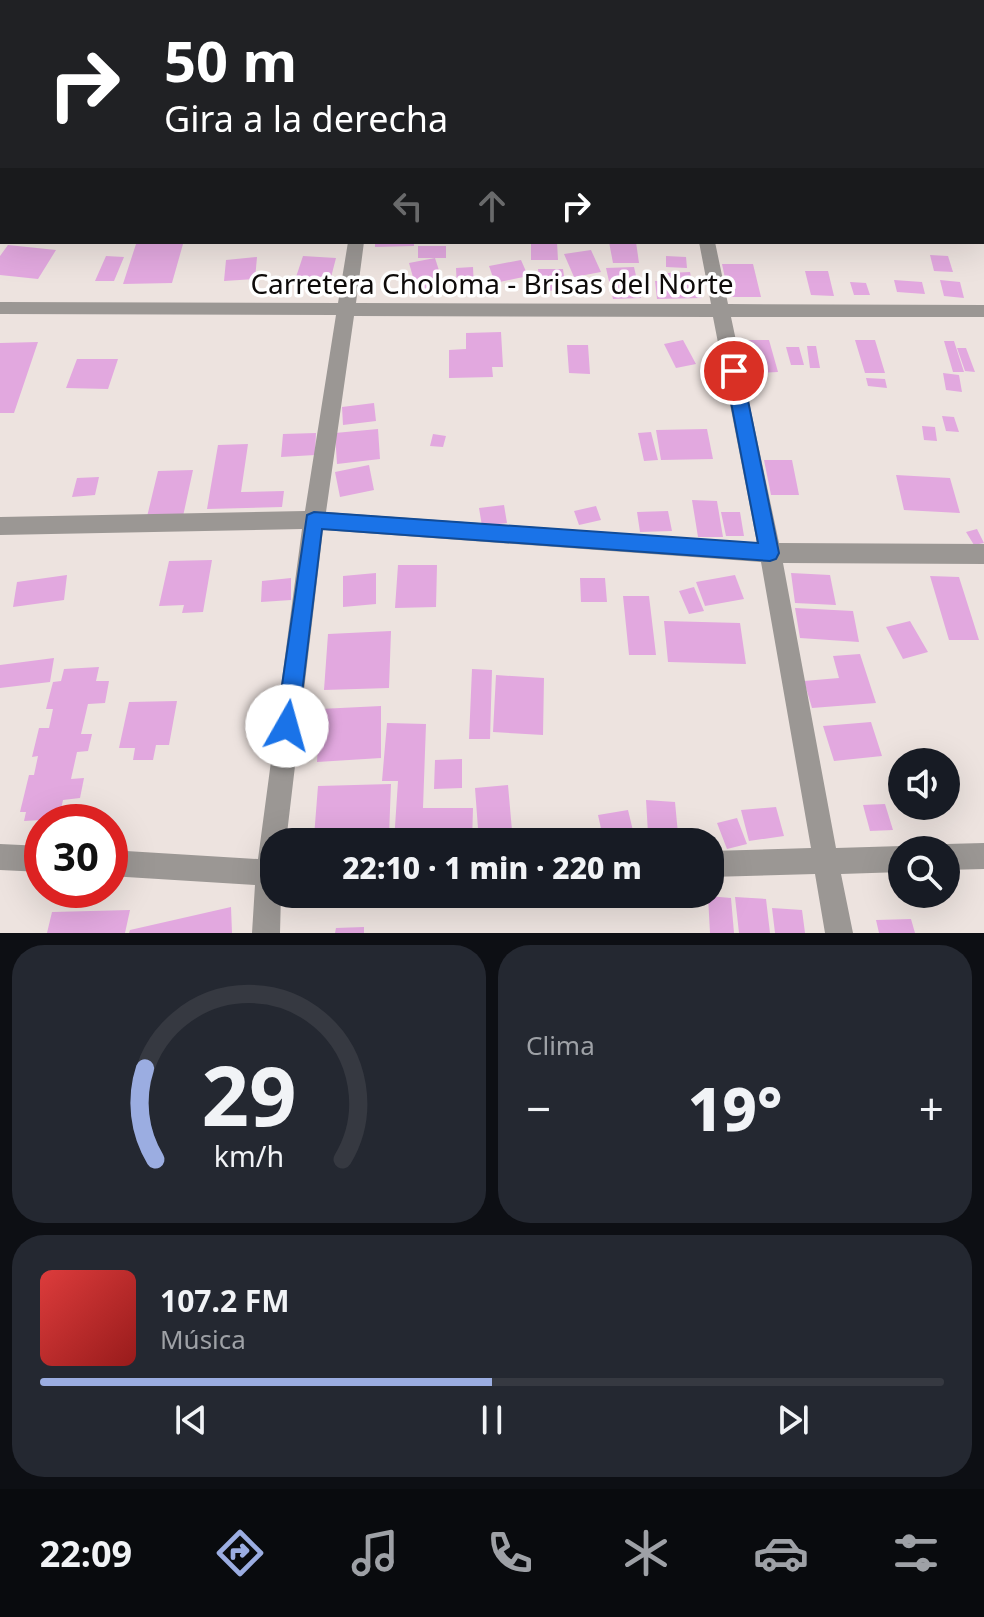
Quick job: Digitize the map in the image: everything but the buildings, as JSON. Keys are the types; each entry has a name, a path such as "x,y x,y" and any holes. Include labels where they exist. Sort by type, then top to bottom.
{"street":[{"path":"276,828 314,520 356,244"},
{"path":"707,244 770,553 839,933"},
{"name":"Carretera Choloma - Brisas del Norte","path":"0,308 984,311"},
{"path":"0,526 314,520 770,553 984,554"},
{"path":"960,857 984,856"},
{"path":"0,857 24,858"},
{"path":"724,864 888,860"},
{"path":"128,864 260,872"},
{"path":"266,933 268,908"}],"route":[{"path":"287,726 314,520 770,553 734,371"}]}
